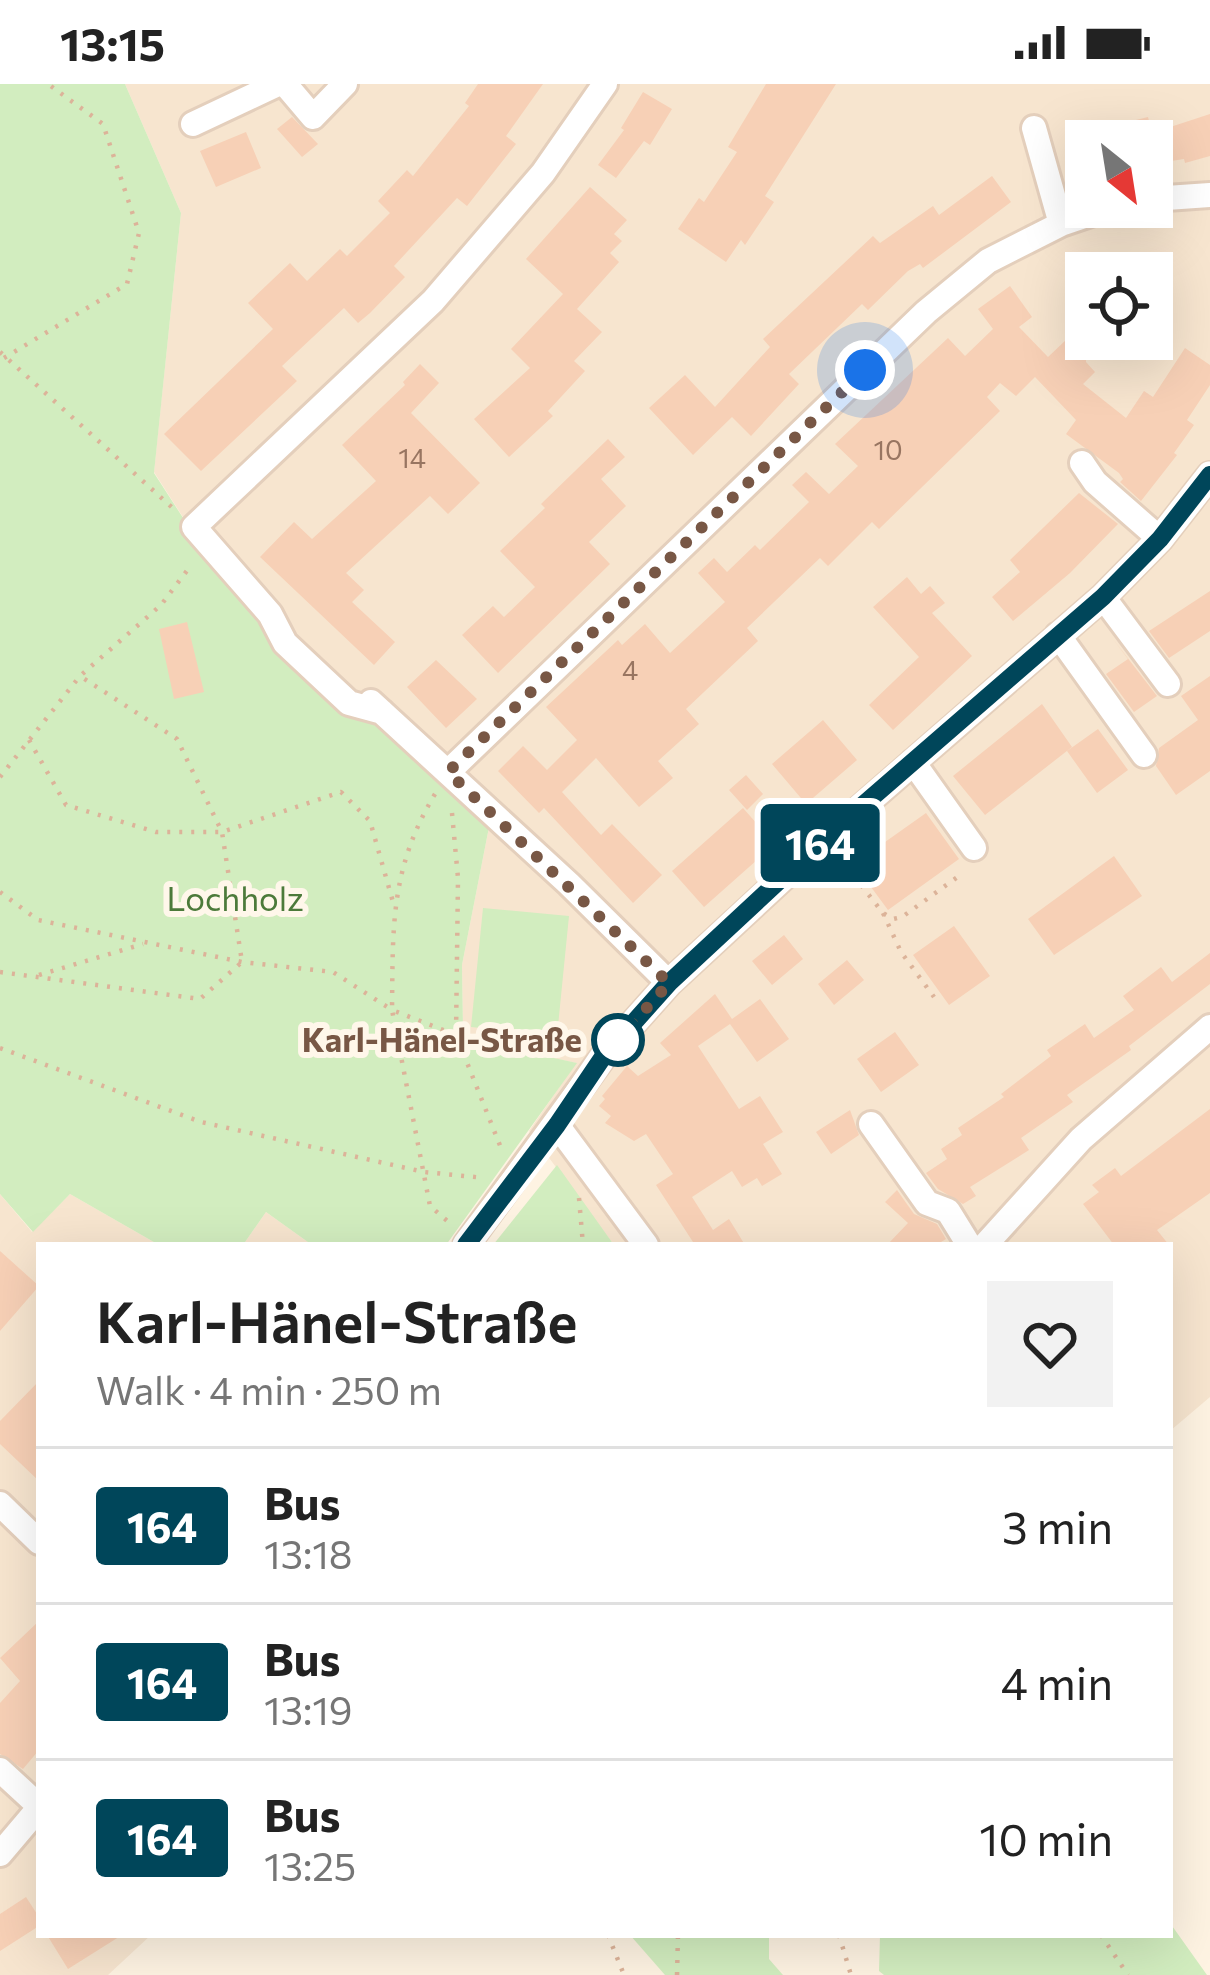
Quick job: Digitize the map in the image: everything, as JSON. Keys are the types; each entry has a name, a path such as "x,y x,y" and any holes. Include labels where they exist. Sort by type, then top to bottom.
{"street":[{"path":"193,124 282,84 313,117 345,84"},
{"path":"605,84 543,173 433,301 200,536 270,614 285,643 349,703 382,712 669,983"},
{"path":"1034,128 1061,224"},
{"path":"1173,198 1210,195"},
{"path":"448,772 926,312 988,261 1065,223"},
{"path":"1082,464 1095,482 1160,539"},
{"path":"469,1242 603,1057 669,983 825,838 1103,597 1160,539 1210,475"},
{"path":"1103,597 1168,684"},
{"path":"1058,635 1144,755"},
{"path":"913,762 974,848"},
{"path":"988,1242 1081,1139 1210,1027"},
{"path":"871,1124 927,1203 948,1211 967,1242"},
{"path":"557,1125 644,1242"},
{"path":"0,1504 36,1539"},
{"path":"0,1770 36,1804"},
{"path":"0,1854 36,1811"}],"path":[{"path":"0,778 80,676 161,605 200,536 2,355 128,284 139,233 103,124 48,84"},
{"path":"80,676 177,739 222,832 242,962"},
{"path":"29,740 66,805 156,832 222,832 341,792 370,821 393,902"},
{"path":"448,772 413,831 393,902 392,1010 430,1206 467,1242"},
{"path":"0,1048 201,1122 424,1172 514,1181 456,1035 458,878 452,814"},
{"path":"825,838 883,913 902,952 934,997"},
{"path":"883,913 893,919 902,917 959,876"},
{"path":"0,892 38,920 242,962 333,973 392,1010 456,1035"},
{"path":"34,976 149,942"},
{"path":"0,972 200,999 242,962"},
{"path":"609,1938 624,1975"},
{"path":"677,1975 678,1938"},
{"path":"840,1938 851,1975"},
{"path":"1102,1938 1127,1975"}],"shaded area":[{"path":"125,84 1210,84 1210,1397 1173,1428 1173,1242 612,1242 529,1131 576,1063 475,1041 463,1027 462,965 490,822 448,772 220,575 154,472 181,213"},
{"path":"0,1194 32,1232 70,1194 154,1242 36,1242 36,1938 148,1938 108,1975 0,1975"},
{"path":"266,1212 308,1242 245,1242"}],"green space":[{"name":"Lochholz","path":"0,84 125,84 181,213 154,473 220,575 448,772 490,822 462,965 463,1027 475,1041 577,1063 448,1242 308,1242 266,1212 245,1242 154,1242 70,1194 33,1232 0,1194"},
{"path":"483,908 569,916 557,1036 471,1027"},
{"path":"557,1165 612,1242 495,1242"},
{"path":"1173,1927 1207,1975 884,1975 879,1971 880,1938 1173,1938"},
{"path":"633,1938 769,1938 769,1959 783,1975 665,1975"}],"building":[{"path":"478,84 543,84 506,136 516,144 467,206 457,198 394,266 405,277 370,313 358,323 344,308 282,366 297,381 201,471 164,434 273,329 248,303 290,263 307,281 340,249 347,256 390,213 378,201 407,170 413,176 469,106 465,103"},
{"path":"766,84 836,84 765,196 774,202 745,245 741,240 726,262 678,229 699,198 704,202 737,152 728,147"},
{"path":"643,92 672,109 650,145 644,141 616,178 598,165 624,130"},
{"path":"1210,114 1210,156 1185,163 1184,159 1173,161 1173,126"},
{"path":"292,117 318,144 302,157 277,129"},
{"path":"246,132 261,168 216,187 200,151"},
{"path":"992,176 1011,202 923,268 920,264 908,271 868,310 862,304 789,374 799,384 751,436 732,417 693,455 649,408 685,375 715,407 770,347 763,339 873,236 880,243 933,206 939,215"},
{"path":"590,187 627,220 614,234 622,241 610,253 619,262 577,309 602,332 574,361 585,371 548,411 553,416 509,457 474,419 530,368 511,349 563,294 526,259"},
{"path":"1010,286 1032,317 1019,327 1048,357 1065,341 1065,360 1086,360 1095,372 1083,384 1126,418 1144,391 1153,397 1185,348 1210,365 1210,385 1187,420 1194,425 1177,455 1141,501 1120,482 1119,473 1066,434 1076,420 1035,377 1016,396 1000,383 987,397 1000,411 879,529 872,522 828,566 820,558 747,628 758,641 686,709 699,724 658,761 673,778 639,807 596,758 562,792 601,835 612,824 662,875 633,903 544,808 539,813 498,771 523,746 547,770 577,740 546,707 618,640 622,645 645,624 670,653 725,602 698,573 714,558 727,572 755,545 760,550 809,502 792,485 806,472 829,494 858,466 835,444 948,338 965,356 993,329 978,309"},
{"path":"420,364 439,383 411,413 480,483 448,514 430,496 346,573 364,590 352,602 395,642 374,665 260,557 294,522 312,539 376,481 342,445 405,385"},
{"path":"608,439 625,457 601,479 626,506 589,542 610,564 498,673 462,635 493,606 504,617 535,587 500,551"},
{"path":"1079,493 1118,524 1013,621 992,597 1020,572 1010,560"},
{"path":"907,577 921,594 930,586 945,603 932,613 972,656 893,730 869,705 919,657 873,607"},
{"path":"1210,591 1210,631 1169,658 1149,631"},
{"path":"187,622 204,692 174,699 159,629"},
{"path":"1113,639 1157,696 1134,712 1106,674 1128,659"},
{"path":"436,660 477,699 446,728 407,687"},
{"path":"1210,676 1210,771 1176,795 1156,766 1159,748 1198,720 1181,696"},
{"path":"1042,704 1072,747 985,815 953,776"},
{"path":"823,720 857,760 806,804 772,764"},
{"path":"1098,729 1128,770 1097,793 1067,751"},
{"path":"746,775 763,794 747,810 729,790"},
{"path":"743,808 775,844 704,907 672,871"},
{"path":"926,813 959,859 888,910 854,864"},
{"path":"1114,856 1142,896 1054,955 1028,919"},
{"path":"954,926 990,976 949,1005 913,955"},
{"path":"784,935 803,959 772,985 752,961"},
{"path":"1210,953 1210,984 1129,1046 1131,1050 1067,1095 1073,1102 1021,1138 1029,1150 970,1187 976,1196 963,1204 938,1189 926,1173 947,1159 941,1149 962,1135 958,1128 1004,1097 1001,1094 1051,1056 1047,1050 1085,1024 1094,1038 1134,1010 1123,996 1161,967 1172,982"},
{"path":"847,960 864,980 834,1005 818,984"},
{"path":"715,994 732,1019 760,999 789,1039 757,1062 730,1024 698,1046 739,1109 760,1096 783,1132 763,1144 782,1174 762,1186 757,1178 742,1187 732,1171 692,1197 713,1230 729,1219 743,1242 693,1242 656,1185 673,1174 646,1134 634,1141 605,1123 611,1116 599,1106 605,1099 602,1096 627,1066 638,1076 671,1055 660,1043"},
{"path":"895,1032 919,1065 881,1092 857,1059"},
{"path":"1210,1109 1210,1193 1157,1230 1167,1242 1112,1242 1083,1204 1099,1192 1092,1185 1115,1168 1121,1176"},
{"path":"850,1110 859,1135 831,1154 816,1132"},
{"path":"897,1190 914,1214 937,1224 946,1239 890,1242 908,1223 885,1202"},
{"path":"0,1251 36,1283 36,1289 0,1331"},
{"path":"36,1384 36,1478 0,1444 0,1421"},
{"path":"36,1624 36,1754 23,1769 0,1754 0,1703 20,1681 0,1658"},
{"path":"26,1897 36,1912 36,1928 0,1951 0,1914"},
{"path":"49,1938 117,1938 68,1969"}],"bus line":[{"name":"164","path":"468,1242 603,1057 669,983 825,838 1103,597 1160,539 1210,475"}],"place":[{"name":"Karl-Hänel-Straße","path":"618,1040"}],"route":[{"path":"618,1040 669,983 448,772 865,370"}]}
